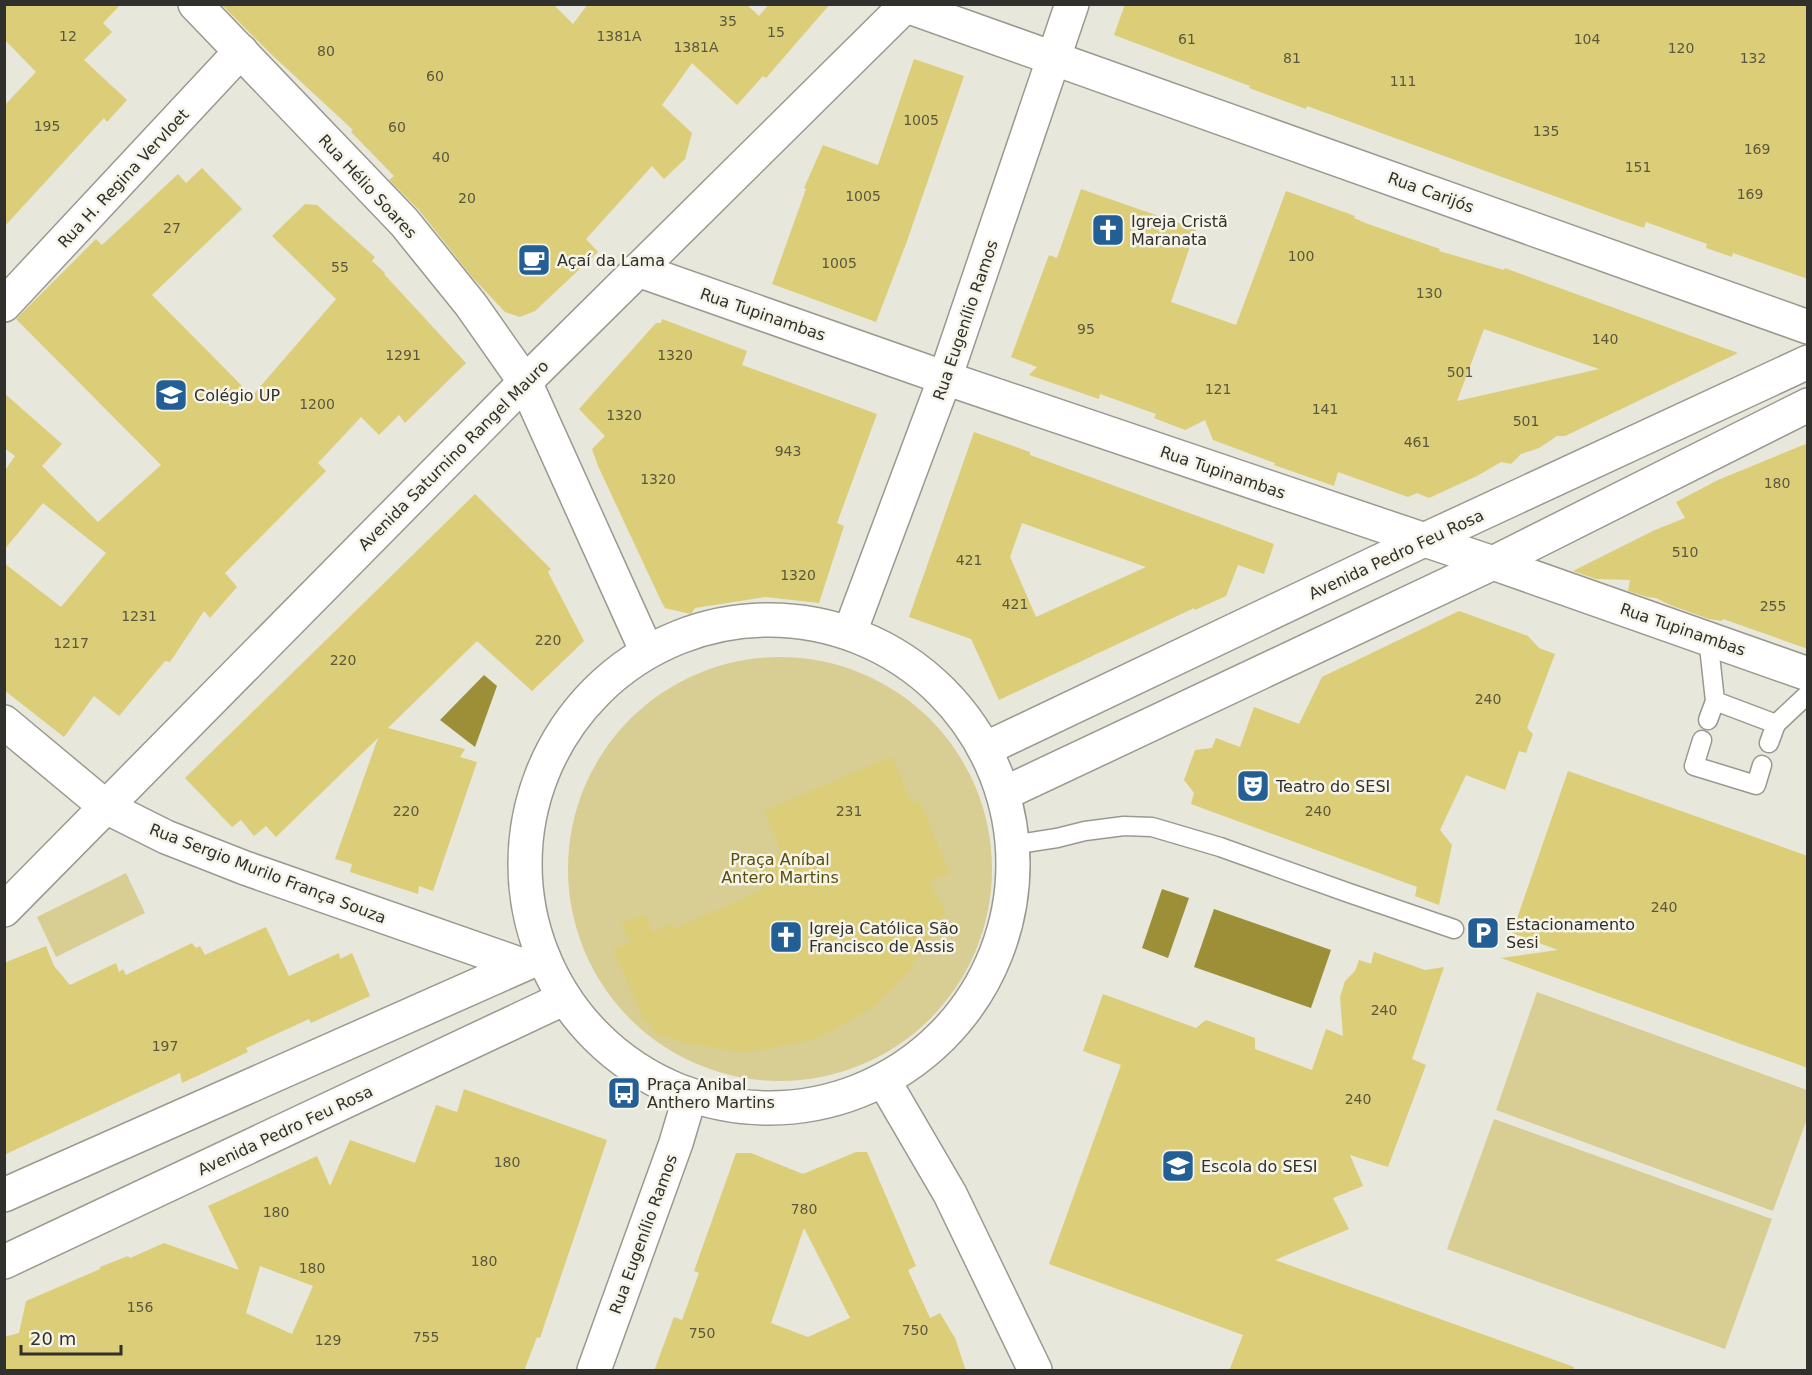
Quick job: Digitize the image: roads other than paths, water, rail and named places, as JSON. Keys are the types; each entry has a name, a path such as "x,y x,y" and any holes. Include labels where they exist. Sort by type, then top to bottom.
{"street":[{"name":"Rua Hélio Soares","path":"195,4 404,222 471,305 525,382 647,652"},
{"name":"Rua Eugenílio Ramos","path":"850,632 945,378 1072,4"},
{"name":"Rua Carijós","path":"904,5 1808,327"},
{"name":"Avenida Saturnino Rangel Mauro","path":"4,910 525,382 904,5"},
{"name":"Rua H. Regina Vervloet","path":"4,305 241,51"},
{"name":"Rua Tupinambas","path":"638,270 945,378 1708,637 1808,674"},
{"name":"Avenida Pedro Feu Rosa","path":"985,749 1424,540 1808,362"},
{"path":"1003,794 1493,563 1808,405"},
{"path":"778,619 814,623 850,632 891,651 929,678 960,711 985,749 1003,794 1010,826 1013,860 1011,894 1005,927 994,958 979,988 960,1016 938,1041 912,1062 884,1080 842,1097 821,1104 755,1109 722,1105 663,1086 639,1072 597,1039 533,961 525,868 528,832 536,795 549,760 567,728 590,698 610,679 647,652 676,638 742,621 778,619"},
{"name":"Rua Sergio Murilo França Souza","path":"4,722 106,807 166,837 235,864 533,961"},
{"path":"4,1195 533,961"},
{"name":"Avenida Pedro Feu Rosa","path":"4,1262 565,998"},
{"path":"884,1080 950,1194 1035,1371"},
{"name":"Rua Eugenílio Ramos","path":"594,1371 676,1143 690,1096"}],"lane":[{"path":"1708,637 1715,701 1708,720"},
{"path":"1769,743 1776,724 1808,694"},
{"path":"1715,701 1776,724"},
{"path":"1702,740 1694,766 1756,785 1762,765"},
{"path":"1012,845 1085,831 1124,826 1152,827 1220,847 1454,929"}],"place":[{"name":"Igreja Cristã Maranata","path":"1108,230"},
{"name":"Açaí da Lama","path":"534,260"},
{"name":"Colégio UP","path":"171,395"},
{"name":"Teatro do SESI","path":"1253,786"},
{"name":"Estacionamento Sesi","path":"1483,933"},
{"name":"Igreja Católica São Francisco de Assis","path":"786,937"},
{"name":"Praça Anibal Anthero Martins","path":"624,1093"},
{"name":"Escola do SESI","path":"1178,1166"}],"park label":[{"name":"Praça Aníbal Antero Martins","path":"780,868"}]}
